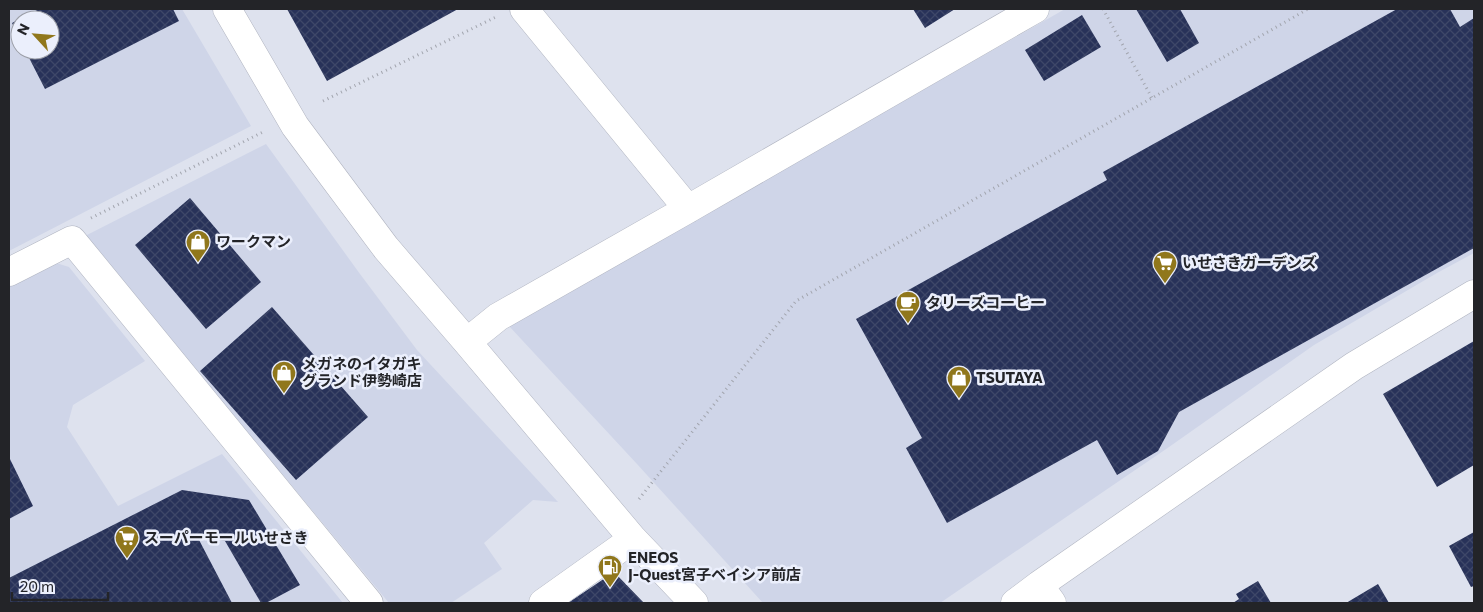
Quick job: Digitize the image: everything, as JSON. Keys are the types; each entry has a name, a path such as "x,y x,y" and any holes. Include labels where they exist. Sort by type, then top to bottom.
{"street":[{"path":"227,9 295,126 386,248 626,531 694,603"},
{"path":"524,9 688,209"},
{"path":"467,342 498,317 1035,9"},
{"path":"9,272 72,240 369,603"},
{"path":"1015,603 1046,594 1354,366 1474,294"},
{"path":"544,603 626,531"}],"path":[{"path":"1103,9 1152,98"},
{"path":"626,531 796,301 1308,9"},
{"path":"323,101 496,16"},
{"path":"72,240 86,220 265,131"}],"shaded area":[{"path":"9,9 182,9 251,126 9,251"},
{"path":"1065,9 1474,9 1474,253 1314,345 1169,447 940,603 763,603 509,326"},
{"path":"266,144 417,350 558,502 533,500 484,543 502,569 451,603 389,603 85,236"},
{"path":"53,262 69,267 145,361 73,405 67,427 118,506 222,454 343,603 9,603 9,284"}],"building":[{"path":"173,9 179,21 45,89 30,60 60,60 60,10 37,10"},
{"path":"287,9 458,9 327,81"},
{"path":"913,9 955,9 925,28"},
{"path":"1136,9 1180,9 1199,43 1167,62"},
{"name":"いせさきガーデンズ","path":"1397,9 1450,9 1460,27 1474,18 1474,248 1179,412 1158,451 1117,475 1097,440 947,523 906,448 922,438 856,319 1107,180 1103,172"},
{"path":"1082,15 1101,47 1044,81 1025,50"},
{"name":"ワークマン","path":"190,198 261,282 206,329 135,245"},
{"name":"メガネのイタガキ グランド伊勢崎店","path":"272,307 368,417 296,480 200,371"},
{"path":"1474,341 1474,465 1437,487 1383,394"},
{"path":"9,457 33,506 9,519"},
{"name":"スーパーモールいせさき","path":"182,490 249,500 300,585 266,603 261,603 225,541 198,538 232,603 9,603 9,578"},
{"path":"1474,532 1474,586 1471,587 1449,546"},
{"name":"ENEOS J-Quest宮子ベイシア前店","path":"614,572 644,603 568,603"},
{"path":"1258,581 1271,603 1233,603 1239,599 1236,594"},
{"path":"1378,584 1389,603 1346,603"}],"place":[{"name":"ワークマン","path":"198,263"},
{"name":"いせさきガーデンズ","path":"1165,284"},
{"name":"タリーズコーヒー","path":"908,324"},
{"name":"メガネのイタガキ グランド伊勢崎店","path":"284,394"},
{"name":"TSUTAYA","path":"959,399"},
{"name":"スーパーモールいせさき","path":"127,559"},
{"name":"ENEOS J-Quest宮子ベイシア前店","path":"610,588"}]}
